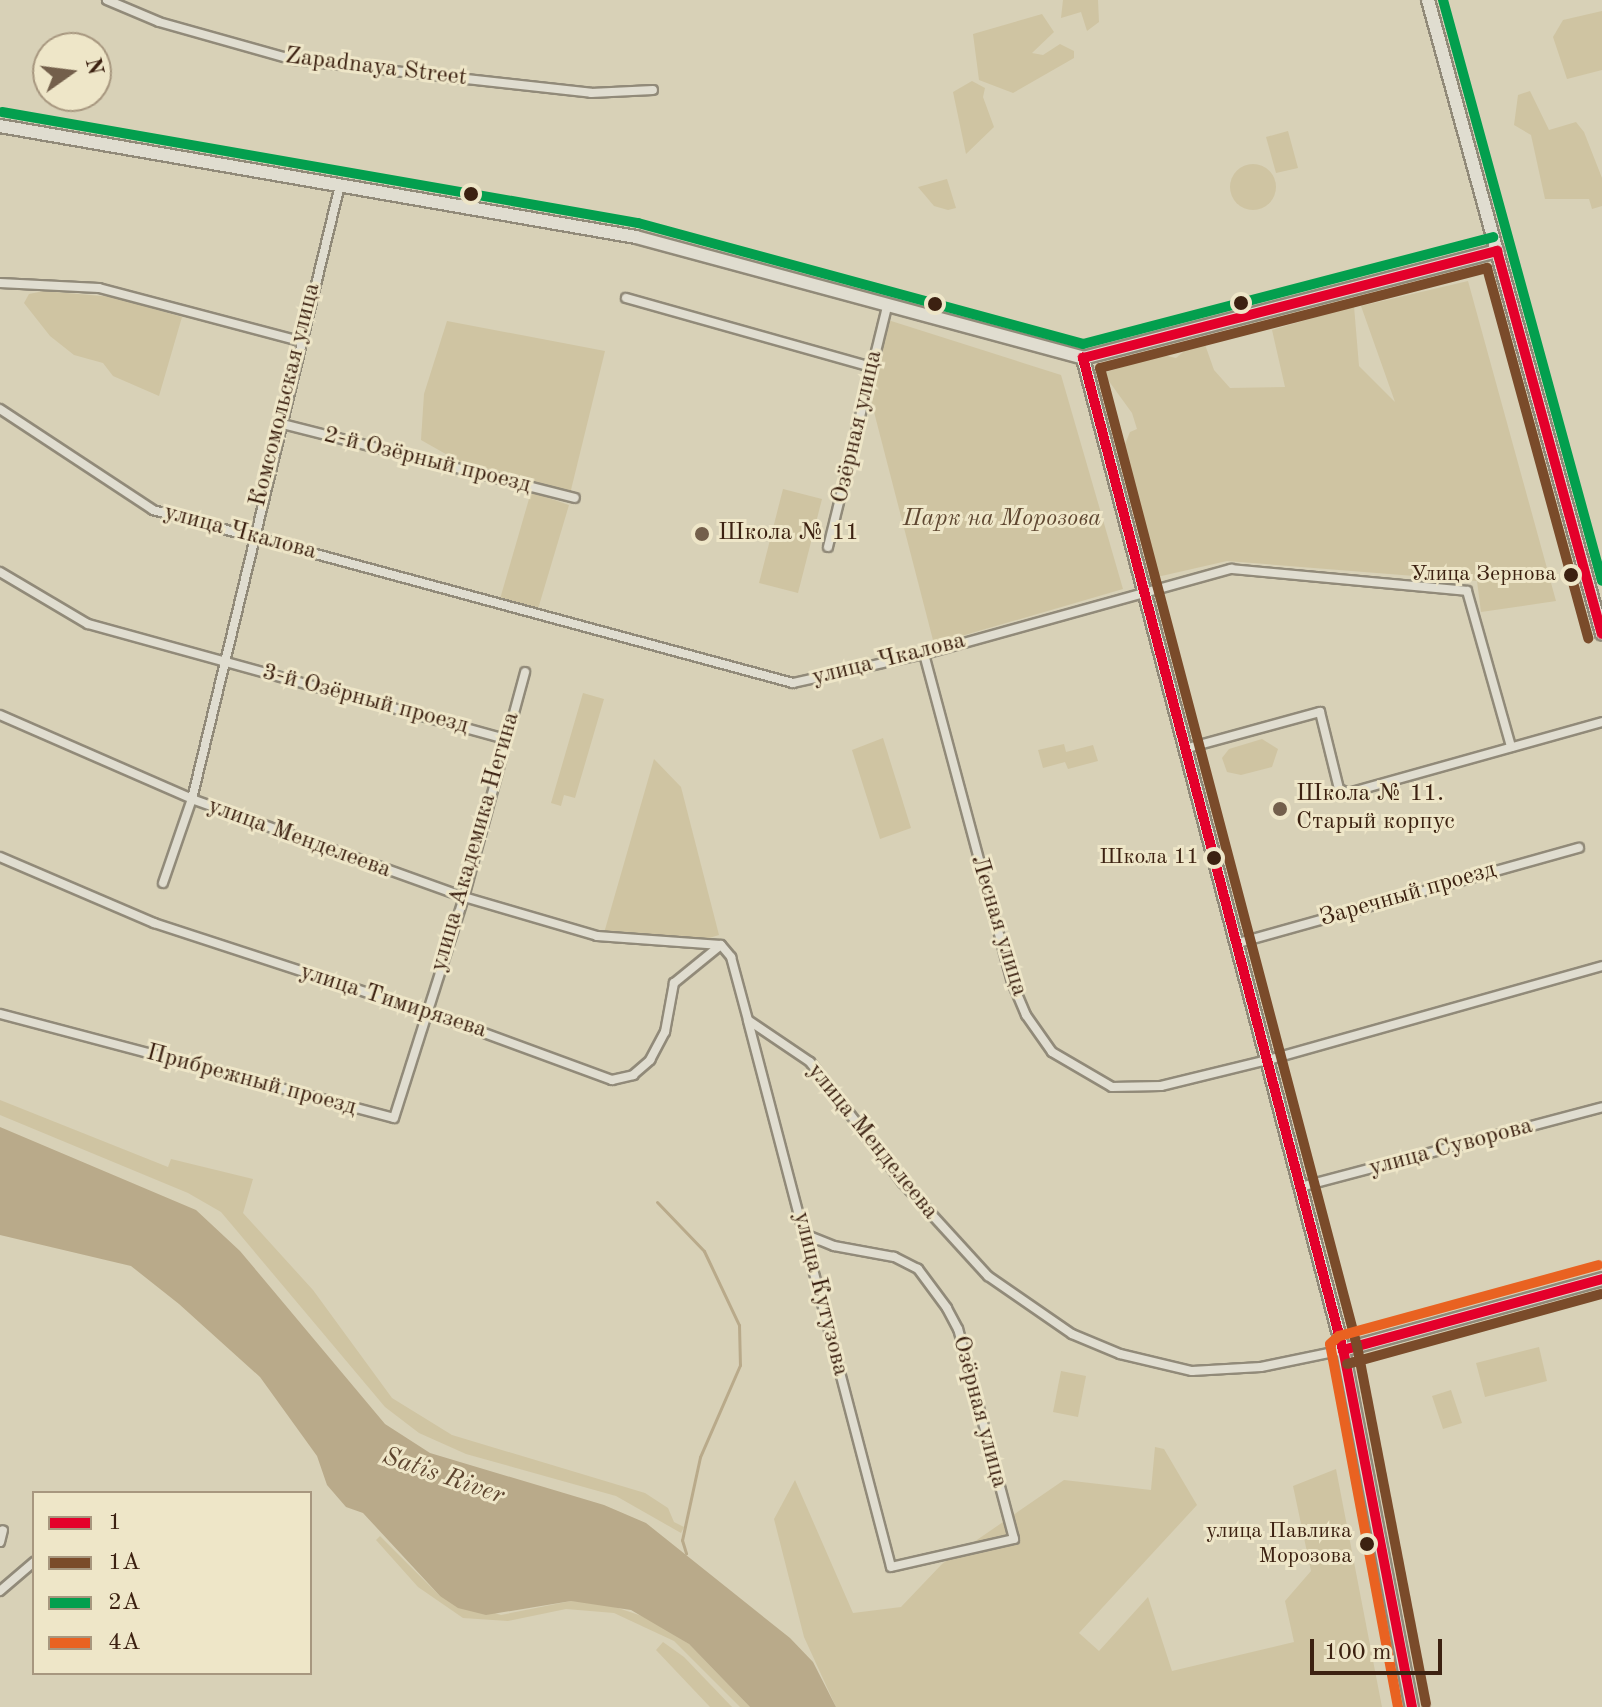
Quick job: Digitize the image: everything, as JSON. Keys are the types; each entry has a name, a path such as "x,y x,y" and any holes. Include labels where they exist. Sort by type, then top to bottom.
{"street":[{"name":"Zapadnaya Street","path":"107,0 159,22 294,60 591,93 653,90"},
{"path":"1428,0 1602,634"},
{"path":"0,126 636,237 1083,358 1497,251"},
{"name":"Комсомольская улица","path":"163,883 192,799 279,423 340,185"},
{"path":"0,283 99,288 299,341"},
{"path":"626,298 872,367"},
{"name":"Озёрная улица","path":"828,547 887,307"},
{"path":"1083,358 1188,748 1343,1350 1412,1707"},
{"name":"улица Чкалова","path":"0,409 153,510 793,683 924,654 1231,569 1467,591 1511,747"},
{"name":"2-й Озёрный проезд","path":"279,423 575,498"},
{"name":"3-й Озёрный проезд","path":"0,572 88,624 506,739"},
{"name":"Лесная улица","path":"924,654 1012,982 1026,1015 1052,1052 1112,1087 1161,1086 1268,1060 1602,966"},
{"name":"улица Академика Негина","path":"427,1012 464,897 525,672"},
{"path":"1188,748 1320,712 1339,789 1348,793 1602,722"},
{"name":"улица Менделеева","path":"0,715 192,799 464,897 597,936 721,945"},
{"name":"Заречный проезд","path":"1238,943 1579,848"},
{"name":"улица Тимирязева","path":"0,857 154,923 427,1012 619,1080 650,1060 665,1032 674,983 721,945"},
{"path":"721,945 731,957 748,1020"},
{"name":"Прибрежный проезд","path":"0,1014 394,1118 427,1012"},
{"name":"улица Менделеева","path":"748,1020 810,1062 903,1183 988,1276 1072,1334 1120,1354 1192,1371 1261,1367 1343,1350 1602,1279"},
{"name":"улица Кутузова","path":"748,1020 891,1567"},
{"name":"улица Суворова","path":"1300,1187 1602,1107"},
{"name":"Озёрная улица","path":"805,1234 834,1246 894,1257 918,1269 947,1308 958,1329 1014,1539 891,1567"},
{"path":"0,1542 3,1530"},
{"path":"0,1591 32,1564"}],"green space":[{"path":"1063,0 1098,0 1099,22 1087,31 1081,12 1061,18"},
{"path":"1602,11 1602,70 1567,79 1553,37 1563,20"},
{"path":"1042,14 1054,32 1032,53 1043,55 1060,44 1074,51 1074,58 1013,93 979,80 973,34"},
{"path":"972,81 985,88 983,97 994,127 966,154 953,92"},
{"path":"1530,91 1549,130 1576,122 1584,132 1602,178 1602,206 1592,209 1589,199 1545,199 1531,135 1514,125 1518,95"},
{"path":"1288,131 1298,168 1276,173 1266,137"},
{"path":"1253,164 1269,171 1276,187 1269,203 1253,210 1237,203 1230,187 1237,171"},
{"path":"947,179 956,208 948,210 934,206 918,187"},
{"path":"1468,281 1556,601 1481,612 1477,581 1227,561 1157,577 1123,449 1130,432 1137,429 1132,413 1103,373 1163,355 1176,358 1202,336 1214,370 1230,388 1285,387 1272,330 1354,306 1359,366 1395,402 1361,306"},
{"path":"44,291 113,297 182,317 159,396 113,376 103,363 74,355 50,336 24,303 29,294"},
{"name":"Парк на Морозова","path":"888,320 1061,375 1123,589 934,644 866,381"},
{"path":"447,321 605,351 570,494 467,466 421,440 424,394"},
{"path":"783,489 822,499 798,593 759,583"},
{"path":"531,492 569,505 538,609 500,599"},
{"path":"583,693 604,699 575,798 564,795 561,806 551,803"},
{"path":"883,738 911,828 880,839 852,750"},
{"path":"1262,739 1278,749 1272,767 1241,775 1227,772 1222,758 1229,749"},
{"path":"1064,744 1066,752 1093,745 1098,761 1068,769 1065,762 1043,768 1038,750"},
{"path":"654,759 681,787 719,935 690,944 604,933"},
{"path":"0,1100 168,1167 171,1159 253,1179 243,1213 313,1290 392,1398 452,1435 645,1493 668,1508 674,1522 684,1527 681,1533 616,1496 466,1454 419,1433 385,1407 221,1212 188,1193 0,1115"},
{"path":"1539,1347 1547,1381 1485,1397 1476,1363"},
{"path":"1061,1371 1086,1376 1078,1417 1053,1412"},
{"path":"1451,1390 1462,1423 1443,1429 1432,1396"},
{"path":"1155,1447 1164,1449 1197,1505 1079,1633 1099,1651 1148,1597 1172,1671 1294,1642 1285,1601 1311,1571 1293,1486 1336,1469 1382,1707 836,1707 804,1637 774,1519 795,1480 853,1613 901,1607 942,1564 1064,1480 1151,1490"},
{"path":"380,1536 440,1596 501,1615 571,1601 603,1603 651,1619 689,1644 750,1707 740,1707 674,1641 614,1613 566,1609 508,1621 463,1618 418,1587 376,1540"},
{"path":"663,1642 684,1657 732,1707 710,1707 656,1650"}],"water":[{"name":"Satis River","path":"0,1127 196,1210 240,1251 385,1424 430,1453 604,1505 646,1523 790,1638 813,1662 836,1707 750,1707 689,1644 631,1610 571,1601 486,1615 458,1608 440,1596 363,1513 346,1507 327,1485 317,1456 260,1377 179,1304 131,1266 0,1235"}],"waterway":[{"path":"657,1202 704,1251 739,1325 740,1365 700,1457 682,1540 686,1553"}],"transit line":[{"name":"2А","path":"1443,0 1602,581"},
{"name":"2А","path":"2,112 638,223 1083,344 1493,237"},
{"name":"1","path":"1412,1707 1343,1350 1083,358 1497,251 1602,634"},
{"name":"1А","path":"1426,1704 1357,1346 1100,368 1487,268 1588,638"},
{"name":"4А","path":"1398,1707 1330,1344 1339,1336 1598,1265"},
{"name":"1","path":"1343,1350 1602,1279"},
{"name":"1А","path":"1347,1364 1602,1294"}],"place":[{"name":"Школа № 11","path":"702,534"},
{"name":"Улица Зернова","path":"1571,575"},
{"name":"Школа № 11. Старый корпус","path":"1280,809"},
{"name":"Школа 11","path":"1214,858"},
{"name":"улица Павлика Морозова","path":"1367,1544"}]}
